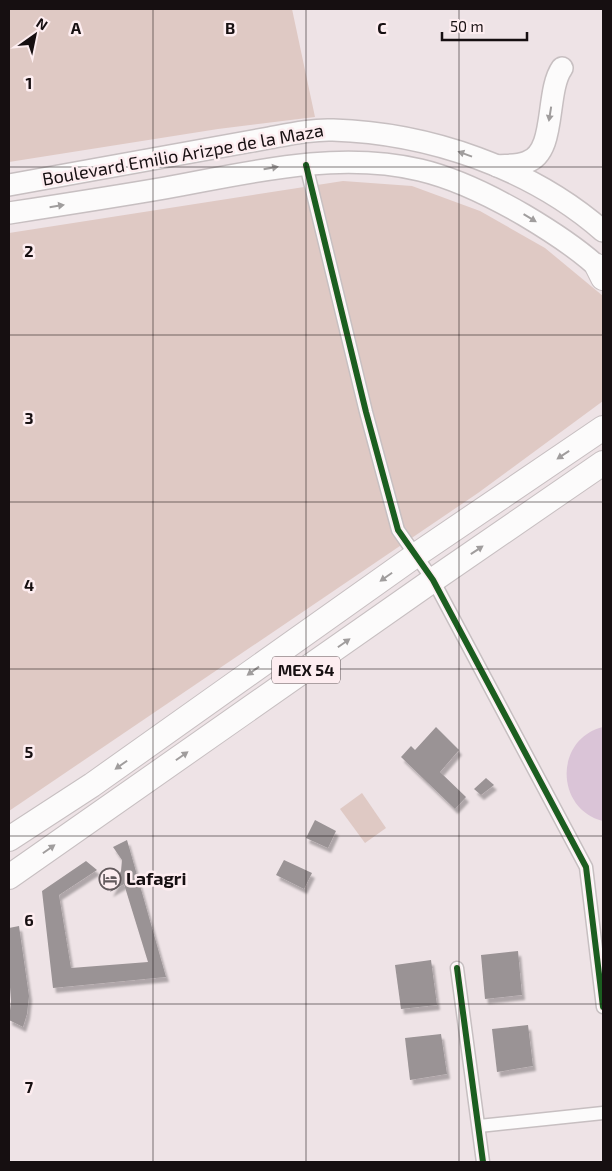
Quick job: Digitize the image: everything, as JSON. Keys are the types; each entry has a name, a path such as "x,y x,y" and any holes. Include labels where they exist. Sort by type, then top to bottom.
{"highway":[{"name":"MEX 54","path":"9,839 92,785 416,555 603,428"},
{"name":"MEX 54","path":"9,877 433,580 597,469"},
{"path":"9,850 22,839 37,821"}],"main road":[{"path":"496,166 528,162 541,151 546,136 554,86 562,68"},
{"path":"306,164 304,150 306,145 332,134 332,130"},
{"name":"Boulevard Emilio Arizpe de la Maza","path":"9,185 286,135 332,130 408,139 446,148 496,166 542,188 586,216 603,231"},
{"name":"Boulevard Emilio Arizpe de la Maza","path":"9,213 280,167 343,162 402,167 421,170 481,193 511,207 540,224 597,268"},
{"path":"421,170 453,170 520,195 532,193 542,188 544,202 552,220 597,268"}],"street":[{"path":"306,164 366,412 398,530 433,580 586,867 603,1006"},
{"path":"458,968 484,1162"},
{"path":"479,1126 603,1113"}],"shaded area":[{"path":"9,9 292,9 315,117 218,129 9,162"},
{"path":"343,181 412,186 480,211 545,248 603,296 603,401 478,493 9,811 9,233"},
{"path":"603,727 603,821 587,814 576,803 569,789 567,774 569,759 576,745 587,734"},
{"path":"362,793 386,828 365,843 340,809"}],"building":[{"path":"436,727 459,750 440,772 466,797 455,809 401,757 411,746 415,750"},
{"path":"486,778 494,785 481,795 474,789"},
{"path":"315,820 336,831 328,848 306,838"},
{"path":"127,840 166,977 53,988 42,891 86,861 97,870 59,895 71,968 148,962 124,884 110,892 121,871 122,860 113,847"},
{"path":"284,860 312,873 304,889 276,875"},
{"path":"19,926 29,996 23,1027 9,1020 11,1001 9,928"},
{"path":"518,951 522,995 485,999 481,955"},
{"path":"431,960 437,1005 401,1009 395,965"},
{"path":"528,1025 533,1066 497,1072 492,1029"},
{"path":"441,1034 447,1074 410,1080 405,1038"}],"cycle path":[{"path":"306,165 366,412 398,530 433,580 586,867 603,1007"},
{"path":"457,968 483,1162"}],"place":[{"name":"Lafagri","path":"110,879"}]}
